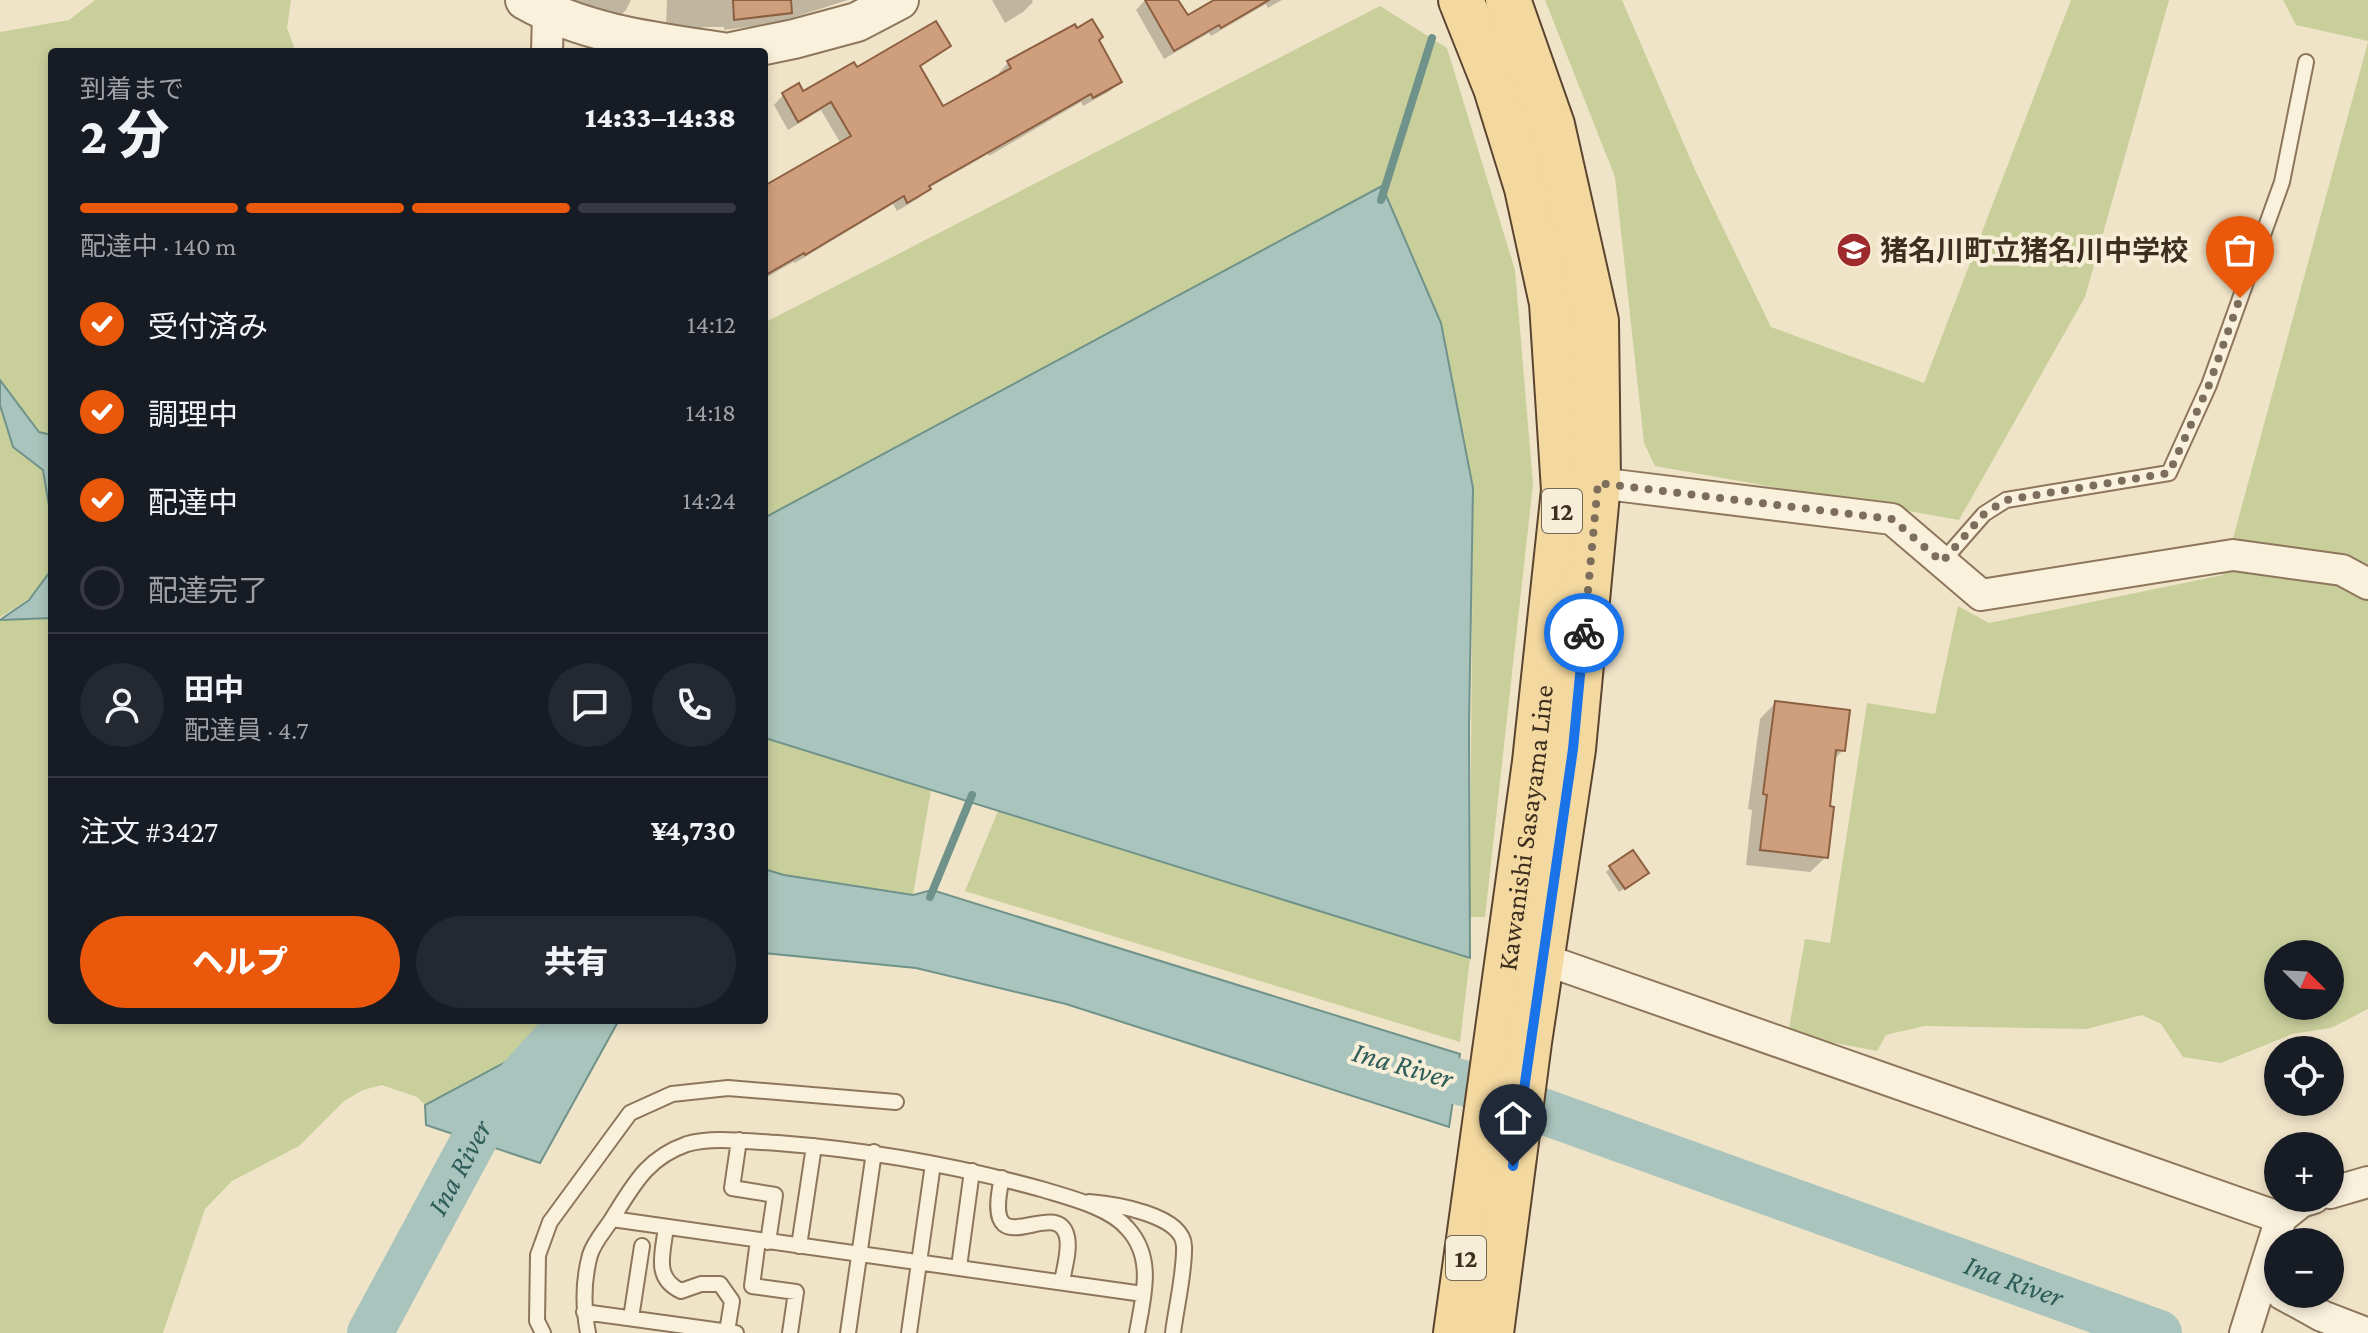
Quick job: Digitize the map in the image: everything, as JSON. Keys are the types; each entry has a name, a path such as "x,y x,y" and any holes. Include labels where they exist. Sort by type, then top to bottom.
{"main road":[{"name":"Kawanishi Sasayama Line","path":"1461,0 1496,88 1527,188 1552,303 1564,490 1535,762 1513,1037 1493,1190 1491,1333"},
{"name":"Kawanishi Sasayama Line","path":"1508,0 1552,125 1596,321 1598,483 1573,749 1543,959 1513,1037"},
{"name":"Kawanishi Sasayama Line","path":"1456,1333 1493,1190"}],"street":[{"path":"750,48 857,22 899,0"},
{"path":"537,7 546,48"},
{"path":"537,7 636,39 696,48"},
{"path":"1598,483 1892,519 1981,595 2233,555 2342,570 2368,584"},
{"path":"1543,959 2281,1218"},
{"path":"2344,1189 2368,1182"},
{"path":"2279,1228 2281,1218 2288,1212"},
{"path":"2245,1333 2264,1299"},
{"path":"2306,1308 2366,1333"}],"lane":[{"path":"1942,562 1984,514 2006,500 2169,473 2209,385 2282,182 2306,62"},
{"path":"543,1333 537,1321 538,1255 550,1222 630,1113 672,1094 728,1088 896,1102"},
{"path":"739,1140 732,1188 775,1195 752,1286 796,1292 790,1333"},
{"path":"588,1333 584,1281 591,1252 641,1173 659,1157 690,1143 739,1140 874,1152 972,1171 1160,1218 1177,1228 1184,1244 1173,1333"},
{"path":"799,1246 814,1146"},
{"path":"848,1333 874,1152"},
{"path":"909,1333 933,1164"},
{"path":"959,1267 972,1171"},
{"path":"1002,1178 996,1202 999,1217 1008,1227 1019,1229 1040,1221 1052,1221 1062,1228 1068,1238 1062,1282"},
{"path":"1085,1201 1127,1226 1144,1255 1146,1269 1137,1333"},
{"path":"612,1219 1143,1294"},
{"path":"584,1312 732,1332 732,1301 720,1284 701,1284 681,1291 670,1286 663,1276 666,1227"},
{"path":"631,1318 642,1246"}],"green space":[{"path":"95,0 291,0 287,28 294,48 48,48 48,434 40,432 0,380 0,32 69,20"},
{"path":"1545,0 1622,0 1696,172 1771,327 1924,383 2071,0 2169,0 2085,297 1959,520 1655,466 1644,443 1615,177"},
{"path":"2283,0 2368,0 2368,41 2296,25"},
{"path":"1380,6 1447,48 1515,270 1533,484 1485,917 1470,917 1473,488 1441,323 1382,187 768,516 768,321"},
{"path":"2368,42 2368,1009 2331,1028 2287,1036 2264,1036 2264,1045 2221,1063 2183,1057 2161,1024 2142,1015 2086,1029 1924,1026 1886,1035 1877,1051 1788,1034 1805,939 1830,943 1867,703 1935,714 1958,606 1989,623 2223,575"},
{"path":"0,405 13,447 43,470 48,499 48,576 36,592 0,617"},
{"path":"48,618 48,1024 543,1024 526,1051 425,1105 417,1097 382,1085 363,1090 344,1101 299,1146 232,1181 205,1209 163,1333 0,1333 0,620"},
{"path":"768,740 931,790 913,895 768,870"},
{"path":"998,811 1470,958 1460,1042 965,891"}],"water":[{"path":"1382,186 1441,323 1473,488 1469,727 1470,958 768,739 768,516"},
{"path":"0,380 39,432 48,434 48,500 43,470 13,447 0,405"},
{"path":"48,574 48,618 0,620 29,600"},
{"path":"768,870 913,895 932,890 1460,1054 1449,1127 1066,1004 916,968 768,953"},
{"path":"543,1024 617,1024 540,1163 426,1125 425,1105 526,1051"}],"building":[{"path":"733,0 791,0 792,13 734,20"},
{"path":"1145,0 1178,0 1188,15 1214,0 1269,0 1174,51"},
{"path":"1092,19 1103,37 1099,40 1122,82 1093,98 1091,94 929,186 931,189 907,203 904,196 768,274 768,184 851,136 831,102 798,122 782,93 799,83 803,91 854,62 857,67 936,21 951,46 920,66 943,106 1011,68 1007,61 1075,24 1077,28"},
{"path":"1775,701 1850,710 1845,751 1836,750 1828,858 1760,850 1767,795 1763,794"},
{"path":"1633,850 1649,873 1625,889 1609,866"}],"waterway":[{"path":"1381,200 1432,38"},
{"path":"930,897 972,795"},
{"name":"Ina River","path":"370,1333 488,1114 569,1024"},
{"name":"Ina River","path":"1397,1064 1470,1085 2159,1333"}],"way so far":[{"path":"1584,633 1598,483 1892,519 1942,562 1984,514 2006,500 2169,473 2209,385 2240,298"}],"place":[{"name":"猪名川町立猪名川中学校","path":"1854,250"}],"route":[{"path":"1513,1166 1573,749 1584,633"}]}
